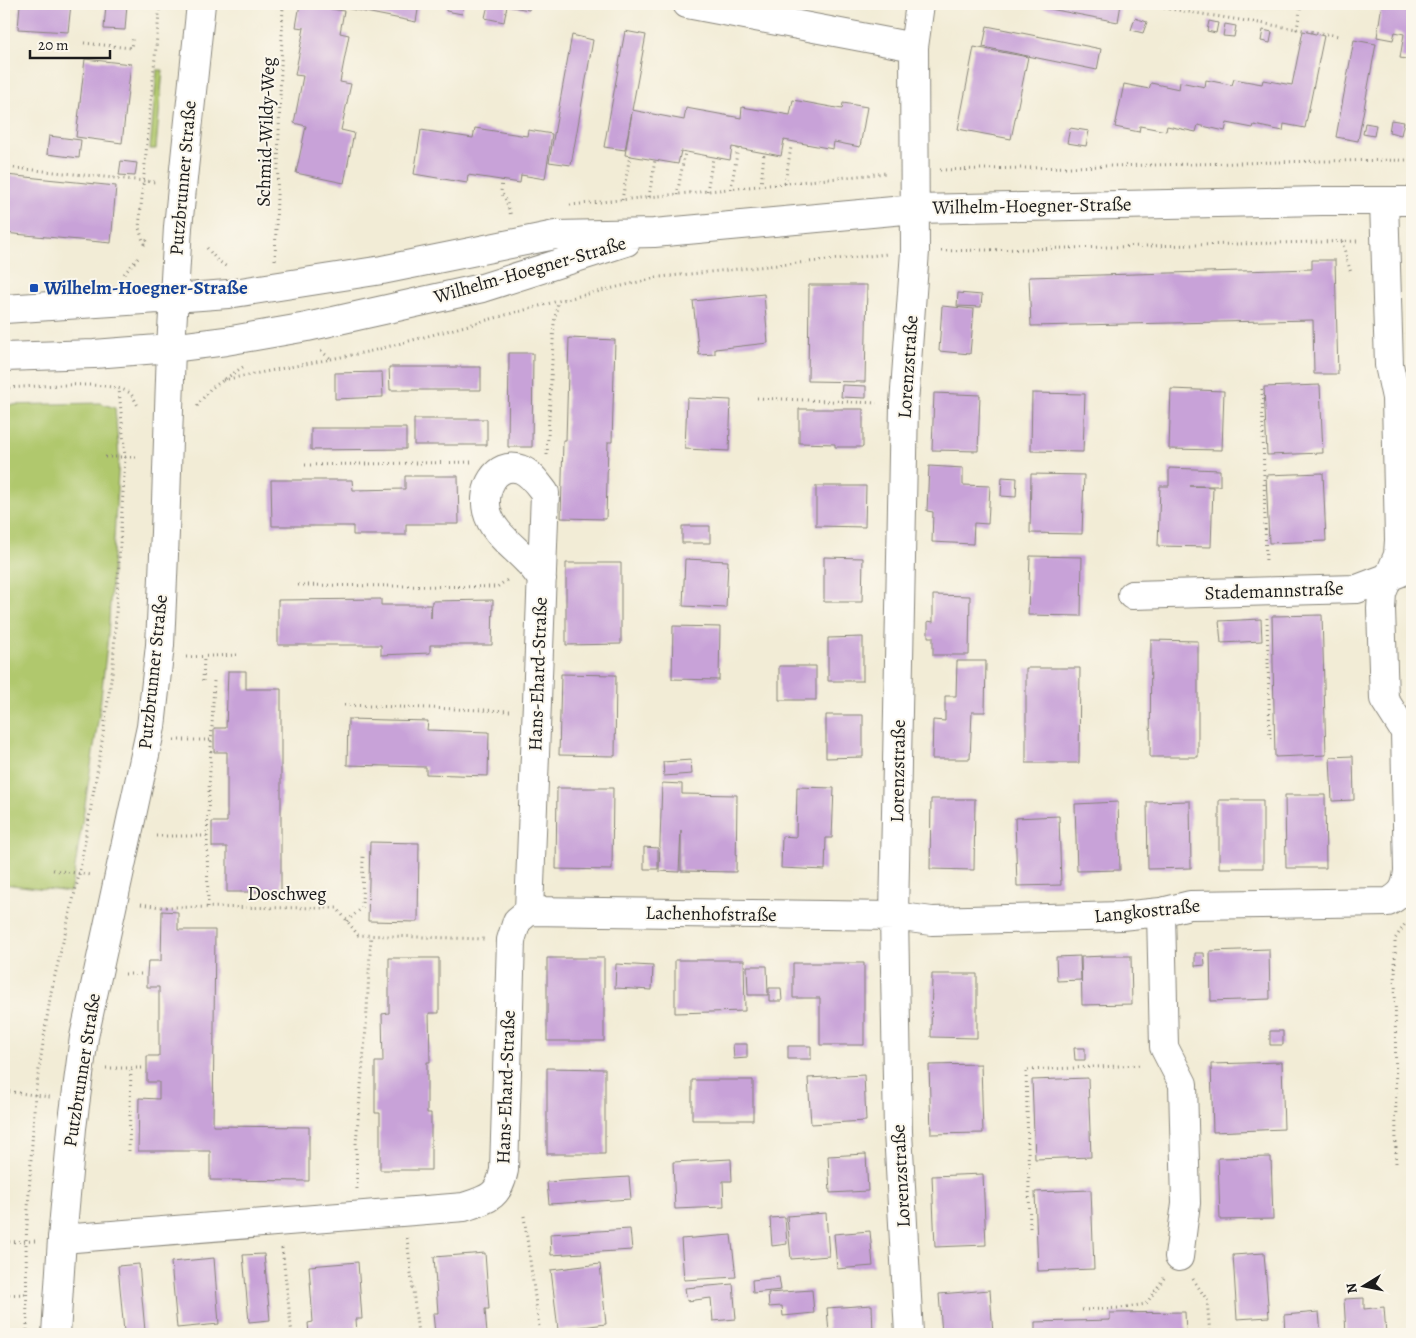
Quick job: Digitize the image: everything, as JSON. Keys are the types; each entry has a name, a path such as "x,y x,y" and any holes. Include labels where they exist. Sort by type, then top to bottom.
{"street":[{"name":"Putzbrunner Straße","path":"56,1334 62,1239 84,1037 151,727 160,645 171,348 178,227 201,4"},
{"path":"687,4 914,48"},
{"name":"Lorenzstraße","path":"909,1334 898,1132 894,916 904,404 915,251 914,48 920,4"},
{"path":"1384,201 1389,365 1396,398 1398,555 1400,573 1382,593 1381,609 1384,699 1405,732 1408,872 1405,907"},
{"name":"Wilhelm-Hoegner-Straße","path":"4,309 228,294 382,270 555,235 654,233 915,209 1412,201"},
{"name":"Wilhelm-Hoegner-Straße","path":"4,357 94,354 171,348 226,341 306,327 482,288 654,233"},
{"path":"535,571 497,531 487,512 485,499 488,485 496,473 508,469 520,469 531,476 545,492"},
{"name":"Hans-Ehard-Straße","path":"62,1239 464,1207 488,1199 501,1184 504,1170 511,940 517,921 529,911 537,712 535,571 545,492"},
{"name":"Stademannstraße","path":"1132,595 1357,589 1400,573"},
{"name":"Langkostraße","path":"894,916 932,921 1122,916 1161,912 1190,905 1388,902 1405,907"},
{"name":"Lachenhofstraße","path":"529,911 894,916"},
{"path":"1161,912 1164,1047 1183,1084 1186,1203 1178,1258"}],"path":[{"name":"Putzbrunner Straße","path":"144,245 139,228 160,4"},
{"name":"Schmid-Wildy-Weg","path":"275,260 283,4"},
{"path":"1297,29 1301,4"},
{"path":"1164,8 1339,36"},
{"path":"84,42 131,48 133,36"},
{"path":"785,184 790,146"},
{"path":"731,189 738,148"},
{"path":"677,194 685,152"},
{"path":"761,186 764,153"},
{"path":"622,200 630,155"},
{"path":"707,191 713,158"},
{"path":"649,197 655,160"},
{"path":"4,168 159,183"},
{"path":"502,180 501,192 506,200 510,216"},
{"path":"224,380 372,351 660,277 915,251 1386,240"},
{"path":"1342,241 1351,273"},
{"path":"207,248 217,260 227,267"},
{"path":"123,275 140,256"},
{"path":"545,492 554,322 558,302"},
{"path":"197,406 210,389 246,365"},
{"path":"4,388 100,385 119,388 131,394 138,406"},
{"path":"27,1334 26,1241 35,1095 51,992 80,874 113,666 125,457 119,388"},
{"path":"1262,389 1270,742"},
{"path":"757,398 904,404"},
{"path":"105,457 141,457"},
{"path":"305,465 475,462"},
{"path":"298,585 497,587 535,571"},
{"path":"181,658 238,655"},
{"path":"203,681 204,657"},
{"path":"208,908 207,836 214,681"},
{"path":"344,705 537,712"},
{"path":"172,740 211,740"},
{"path":"156,836 207,836"},
{"path":"347,921 362,908 363,854"},
{"path":"53,870 94,876"},
{"name":"Doschweg","path":"140,904 160,907 208,908 337,908 358,935 511,940"},
{"path":"1396,1163 1395,939 1405,907"},
{"path":"358,1216 356,1143 366,1028 371,935"},
{"path":"122,974 145,974"},
{"path":"1030,1228 1026,1070 1173,1064"},
{"path":"106,1068 142,1068"},
{"path":"129,1151 131,1068"},
{"path":"4,1091 76,1100"},
{"path":"404,1212 418,1334"},
{"path":"524,1216 540,1334"},
{"path":"279,1222 292,1334"},
{"path":"4,1242 18,1241"},
{"path":"1082,1310 1120,1308 1146,1304 1178,1258 1207,1300 1210,1334"},
{"path":"4,1295 26,1294"}],"green space":[{"path":"157,70 163,70 156,149 150,149"},
{"path":"100,403 115,408 119,457 108,636 99,715 74,874 70,892 4,884 4,405"}],"building":[{"path":"20,4 71,4 68,32 18,29"},
{"path":"106,4 127,4 125,30 104,29"},
{"path":"300,4 344,11 340,33 349,35 340,82 351,84 341,130 354,133 344,183 296,173 306,126 294,123 303,76 295,75 304,28 296,27"},
{"path":"325,4 419,4 416,22"},
{"path":"447,4 464,4 462,14 446,11"},
{"path":"488,4 530,4 529,10 507,6 504,22 485,18"},
{"path":"1024,4 1121,4 1118,22"},
{"path":"1382,4 1410,4 1409,8 1412,8 1412,60 1400,58 1404,34 1395,32 1393,40 1377,37"},
{"path":"1135,18 1147,22 1143,33 1131,30"},
{"path":"1209,21 1218,23 1216,33 1207,31"},
{"path":"1225,24 1236,26 1234,37 1223,36"},
{"path":"987,26 1101,49 1097,70 983,47"},
{"path":"1263,30 1272,32 1270,43 1261,41"},
{"path":"625,31 646,35 632,110 684,120 686,108 741,118 742,107 790,115 793,100 842,109 843,103 867,107 860,147 834,142 833,149 784,140 781,156 732,147 730,160 681,151 678,164 625,155 632,112 625,150 604,147"},
{"path":"1303,31 1324,36 1305,128 1284,124 1283,131 1254,125 1253,128 1227,123 1225,131 1198,125 1196,132 1167,126 1166,131 1140,126 1139,132 1115,127 1124,84 1149,89 1151,83 1179,89 1180,82 1205,87 1206,80 1232,85 1234,79 1262,84 1263,80 1292,85"},
{"path":"572,35 593,40 571,165 549,162"},
{"path":"1354,40 1376,44 1358,141 1336,137"},
{"path":"974,47 1028,57 1011,139 958,129"},
{"path":"85,59 131,64 122,143 76,137"},
{"path":"1391,120 1404,122 1401,135 1389,132"},
{"path":"1365,123 1376,125 1374,136 1363,134"},
{"path":"475,128 527,136 528,130 552,134 545,179 521,175 520,183 468,175 467,183 414,174 421,130 473,138"},
{"path":"1070,128 1089,131 1086,146 1067,143"},
{"path":"49,136 81,140 79,158 47,154"},
{"path":"121,161 137,163 135,176 119,175"},
{"path":"6,175 116,186 111,243 4,233"},
{"path":"1312,260 1335,260 1338,374 1314,374 1313,320 1031,326 1029,277 1312,269"},
{"path":"809,285 867,285 865,382 808,381"},
{"path":"958,293 982,295 981,307 957,306"},
{"path":"764,294 768,343 715,349 715,354 699,355 693,301"},
{"path":"942,306 974,309 970,354 939,351"},
{"path":"569,338 615,340 612,442 608,442 606,519 561,518 563,440 566,440"},
{"path":"509,353 533,353 532,447 508,447"},
{"path":"389,367 481,367 481,390 390,390"},
{"path":"382,372 383,397 335,399 335,373"},
{"path":"842,385 866,386 866,398 841,397"},
{"path":"1320,385 1323,453 1267,455 1264,387"},
{"path":"1171,389 1224,391 1222,450 1169,449"},
{"path":"934,393 980,395 978,451 932,450"},
{"path":"1032,393 1085,394 1083,452 1031,451"},
{"path":"687,398 731,400 729,451 685,449"},
{"path":"799,409 863,409 863,447 835,447 835,444 799,443"},
{"path":"414,419 487,419 487,445 414,445"},
{"path":"311,428 406,428 406,449 311,450"},
{"path":"929,466 963,468 963,485 990,486 988,524 974,523 973,544 932,542 933,512 927,511"},
{"path":"1169,468 1220,470 1220,486 1190,486 1213,487 1211,547 1158,546 1160,486 1169,486"},
{"path":"1323,473 1326,541 1269,543 1266,475"},
{"path":"1031,474 1084,475 1082,534 1030,533"},
{"path":"405,476 458,476 459,524 406,524 406,535 353,535 353,526 272,526 271,480 352,480 353,490 405,489"},
{"path":"1002,477 1017,478 1016,497 1001,496"},
{"path":"816,486 866,486 865,527 816,526"},
{"path":"682,526 710,526 710,543 682,543"},
{"path":"1030,556 1082,557 1081,616 1028,615"},
{"path":"824,557 863,558 862,602 824,602"},
{"path":"685,559 728,561 726,608 683,606"},
{"path":"566,563 621,563 621,644 566,645"},
{"path":"933,595 970,596 969,655 933,655 933,637 928,637 928,621 933,622"},
{"path":"381,599 381,605 431,605 431,618 432,601 493,600 492,645 430,645 430,653 381,655 381,645 278,645 278,600"},
{"path":"1322,615 1326,755 1275,757 1272,616"},
{"path":"1261,619 1262,641 1221,643 1219,621"},
{"path":"673,626 720,627 719,680 672,679"},
{"path":"863,637 863,681 828,681 828,638"},
{"path":"1151,640 1198,641 1198,757 1150,757"},
{"path":"957,661 986,661 985,712 972,712 970,759 932,759 933,720 945,721 945,696 956,696"},
{"path":"779,666 816,666 816,700 779,700"},
{"path":"1026,668 1080,668 1079,763 1026,763"},
{"path":"228,671 246,671 246,689 281,689 281,892 227,892 227,847 212,847 212,822 227,822 227,752 214,752 214,728 226,728"},
{"path":"561,674 616,675 615,756 559,755"},
{"path":"826,715 863,715 863,757 826,758"},
{"path":"348,719 428,721 427,730 489,732 488,776 426,774 426,767 347,765"},
{"path":"1353,756 1354,800 1332,801 1330,757"},
{"path":"691,760 692,774 664,776 663,762"},
{"path":"662,783 682,784 682,794 737,795 736,872 681,871 681,830 679,872 659,871"},
{"path":"797,787 834,788 832,838 826,838 825,870 781,868 782,836 796,837"},
{"path":"557,788 613,788 612,870 556,869"},
{"path":"1285,795 1325,795 1326,868 1286,868"},
{"path":"931,799 975,799 974,870 930,869"},
{"path":"1219,800 1263,800 1263,868 1219,868"},
{"path":"1190,801 1191,868 1148,869 1147,802"},
{"path":"1118,802 1120,870 1077,871 1075,804"},
{"path":"1059,816 1061,885 1017,886 1015,818"},
{"path":"370,842 419,843 418,922 368,921"},
{"path":"644,847 658,848 658,869 644,869"},
{"path":"162,911 178,912 178,930 215,930 213,1126 309,1127 309,1181 210,1180 210,1151 138,1151 139,1098 159,1099 159,1082 147,1082 147,1056 159,1056 159,987 147,987 147,974 148,961 161,961"},
{"path":"1269,949 1270,999 1211,1001 1210,951"},
{"path":"1195,953 1204,953 1205,965 1195,966"},
{"path":"1080,956 1081,980 1057,981 1056,957"},
{"path":"1131,956 1132,1004 1082,1005 1081,957"},
{"path":"389,958 439,958 439,1013 429,1013 430,1062 427,1062 427,1113 431,1113 431,1170 380,1170 380,1113 375,1113 375,1062 383,1062 382,1014 389,1013"},
{"path":"547,958 604,958 604,1041 547,1041"},
{"path":"675,960 744,960 745,1011 675,1013"},
{"path":"793,963 864,963 864,1045 820,1045 820,998 793,998"},
{"path":"616,964 653,966 652,990 615,988"},
{"path":"747,966 767,966 768,995 748,995"},
{"path":"932,974 977,974 977,1038 931,1037"},
{"path":"769,988 781,988 782,1001 769,1001"},
{"path":"1270,1031 1283,1031 1283,1045 1270,1045"},
{"path":"733,1044 747,1044 747,1058 734,1059"},
{"path":"788,1046 811,1046 811,1059 788,1059"},
{"path":"1074,1048 1085,1048 1085,1060 1075,1060"},
{"path":"1282,1062 1284,1129 1213,1132 1211,1064"},
{"path":"981,1064 983,1133 931,1134 929,1065"},
{"path":"547,1068 605,1069 605,1154 547,1154"},
{"path":"864,1075 866,1121 811,1124 808,1078"},
{"path":"1088,1078 1091,1157 1035,1159 1032,1080"},
{"path":"692,1080 753,1080 753,1120 692,1120"},
{"path":"866,1154 868,1191 830,1193 828,1156"},
{"path":"1271,1157 1273,1219 1220,1220 1218,1158"},
{"path":"731,1159 732,1181 723,1181 724,1207 675,1209 673,1162"},
{"path":"983,1174 986,1245 935,1247 932,1176"},
{"path":"629,1177 631,1199 549,1204 547,1182"},
{"path":"1091,1190 1094,1269 1038,1271 1035,1192"},
{"path":"826,1213 829,1256 791,1259 787,1216"},
{"path":"785,1217 787,1244 772,1246 770,1218"},
{"path":"630,1229 632,1250 551,1255 550,1234"},
{"path":"870,1231 873,1266 837,1269 834,1234"},
{"path":"731,1235 736,1277 684,1280 681,1239"},
{"path":"485,1253 489,1309 485,1309 487,1334 435,1334 433,1313 438,1313 434,1257"},
{"path":"1264,1253 1269,1317 1237,1319 1233,1255"},
{"path":"264,1254 270,1320 249,1322 243,1255"},
{"path":"214,1258 219,1324 177,1328 171,1262"},
{"path":"358,1262 362,1319 356,1319 357,1334 309,1334 308,1323 313,1322 309,1266"},
{"path":"139,1264 145,1331 124,1332 118,1266"},
{"path":"600,1264 606,1324 558,1330 551,1270"},
{"path":"779,1277 781,1290 753,1293 752,1280"},
{"path":"733,1284 736,1319 713,1321 711,1298 687,1301 685,1288"},
{"path":"812,1290 814,1313 783,1316 782,1306 769,1307 768,1293"},
{"path":"990,1290 993,1334 942,1334 939,1294"},
{"path":"1364,1298 1364,1309 1384,1307 1386,1334 1346,1334 1344,1299"},
{"path":"872,1305 873,1334 829,1334 827,1308"},
{"path":"1185,1312 1186,1334 1035,1334 1035,1322 1110,1320 1110,1313"},
{"path":"1319,1312 1321,1334 1285,1334 1284,1315"}],"place":[{"name":"Wilhelm-Hoegner-Straße","path":"34,288"}]}
